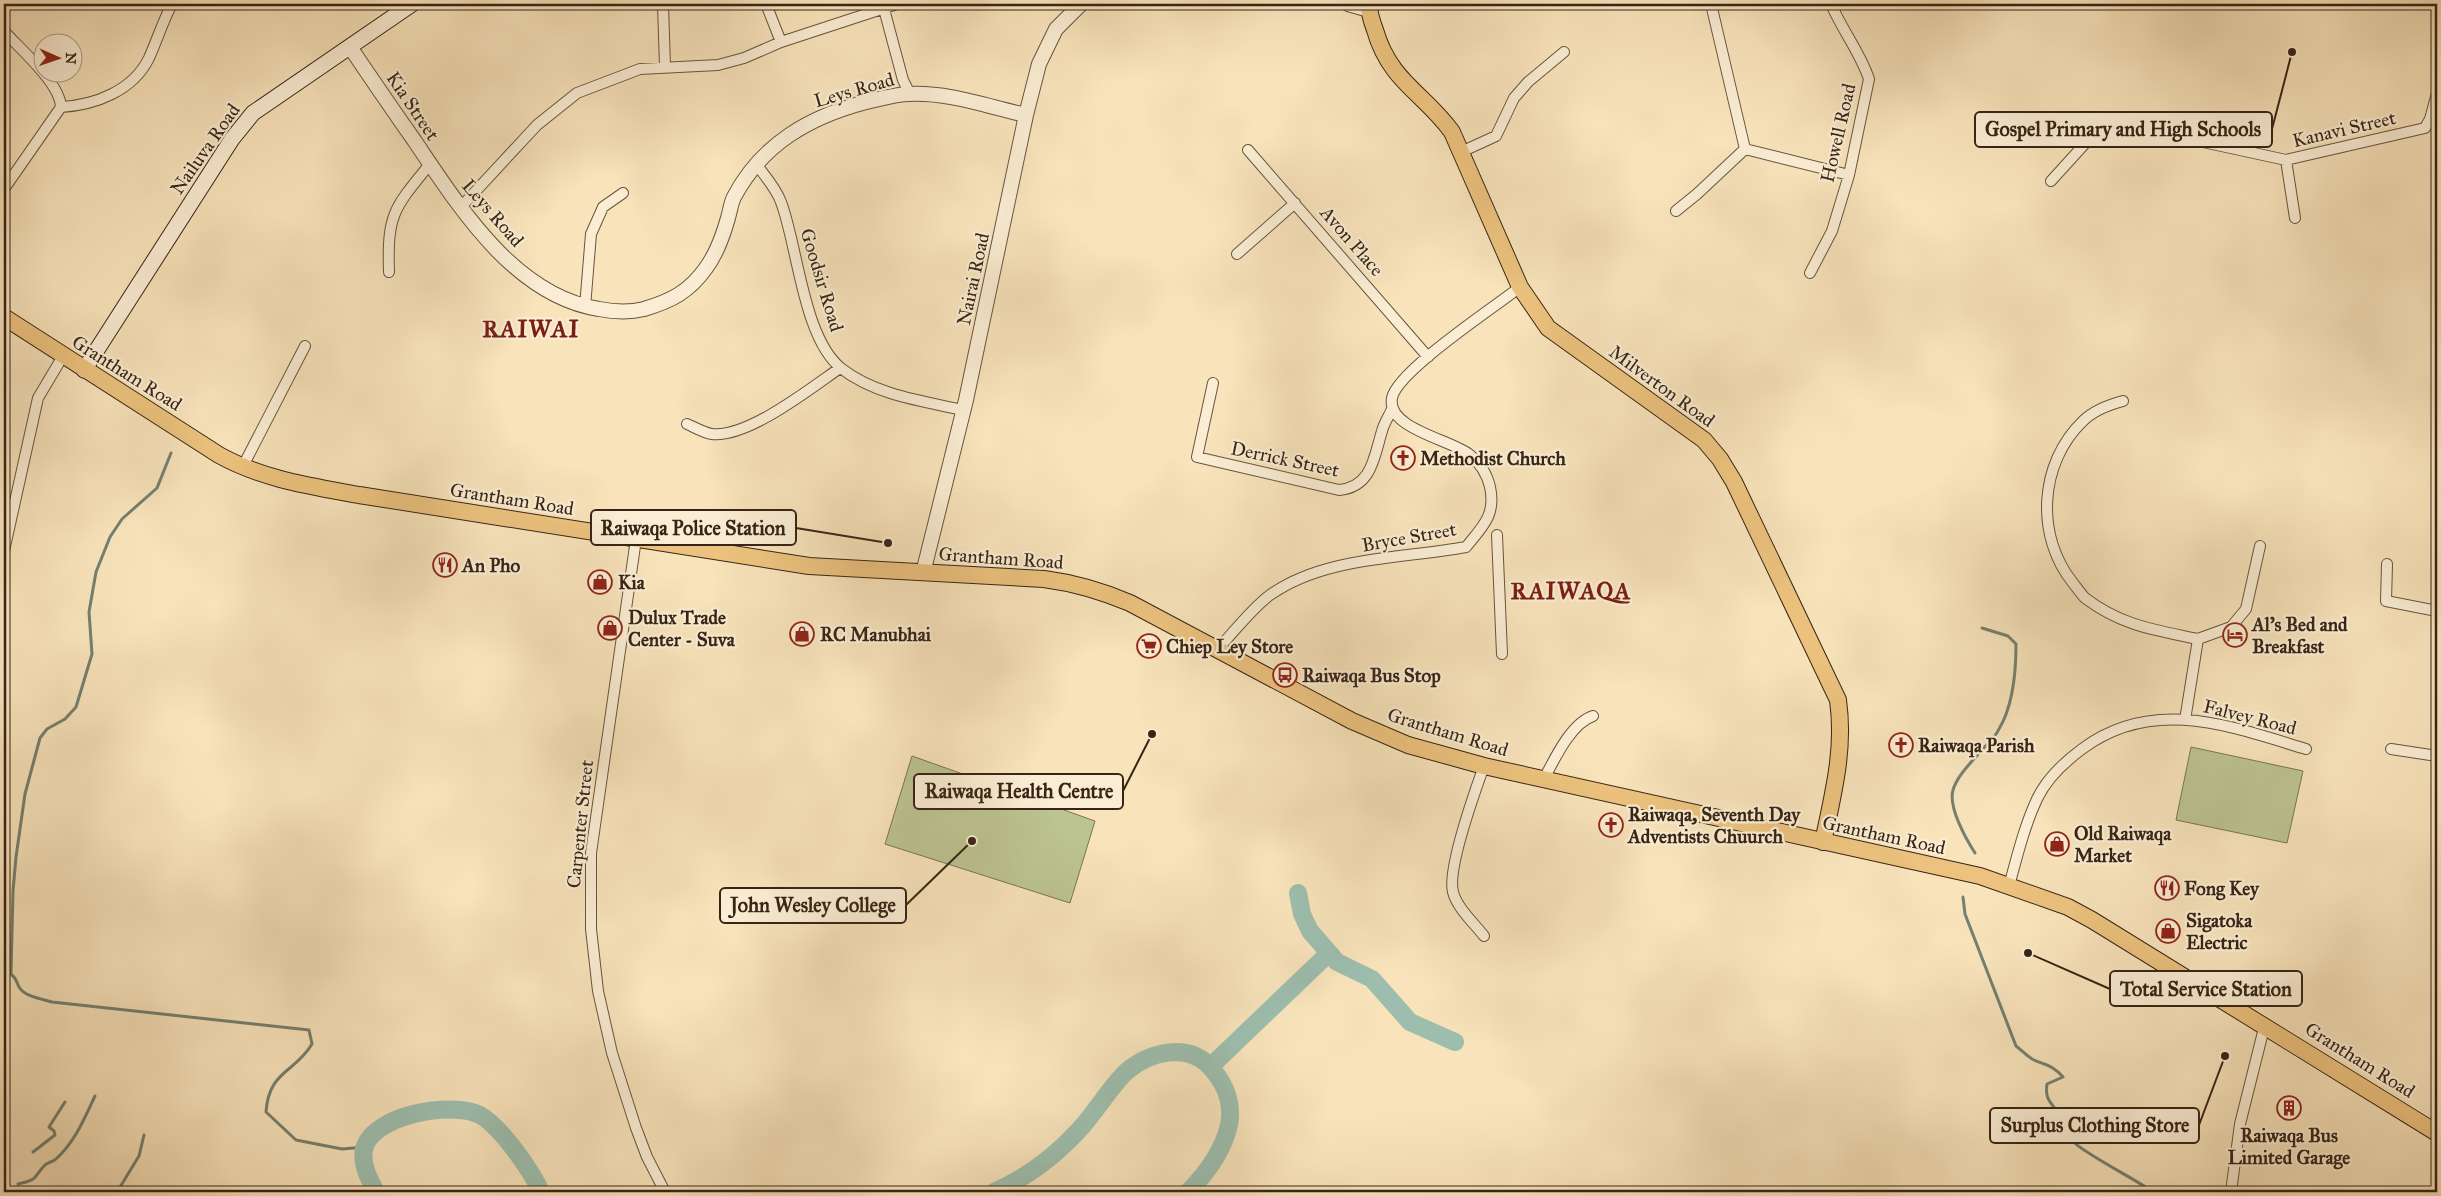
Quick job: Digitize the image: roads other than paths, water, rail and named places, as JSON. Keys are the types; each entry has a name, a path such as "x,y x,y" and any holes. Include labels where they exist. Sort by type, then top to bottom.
{"main road":[{"name":"Nailuva Road","path":"84,370 232,139 253,113 412,4"},
{"name":"Milverton Road","path":"1369,7 1378,40 1391,68 1416,96 1438,113 1452,132 1520,288 1548,328 1704,440 1720,459 1734,482 1838,700 1842,727 1839,767 1823,842"},
{"name":"Grantham Road","path":"4,317 84,370 242,468 292,483 809,566 1039,579 1070,583 1116,597 1352,722 1408,745 1484,766 1980,876 2068,907 2092,920 2265,1024 2437,1133"}],"street":[{"path":"61,107 80,106 104,98 119,90 133,79 148,60 172,4"},
{"path":"663,4 665,67"},
{"path":"766,4 781,42"},
{"path":"460,208 537,125 577,93 640,69 718,65 744,58 781,42 898,4"},
{"name":"Nairai Road","path":"923,573 963,410 1026,115 1039,64 1056,29 1081,4"},
{"path":"1348,4 1369,7"},
{"path":"1712,4 1745,149"},
{"name":"Howell Road","path":"1810,273 1832,231 1849,175 1869,79 1864,64 1838,21 1831,4"},
{"path":"884,9 903,80 910,94"},
{"path":"4,31 54,86 61,98 61,107 4,189"},
{"name":"Kia Street","path":"350,47 446,187"},
{"path":"1460,152 1496,136 1514,98 1528,82 1564,52"},
{"name":"Kanavi Street","path":"2052,181 2091,137 2107,126 2125,125 2286,160 2425,128 2437,93"},
{"name":"Leys Road","path":"446,187 460,208 490,244 510,263 559,297 585,307 626,313 669,301 688,288 706,268 720,245 733,198 756,164 768,150 793,131 817,118 870,101 910,94 944,97 1026,115"},
{"path":"1745,149 1849,175"},
{"path":"1676,211 1745,149"},
{"name":"Avon Place","path":"1248,150 1428,357"},
{"path":"2286,160 2296,218"},
{"path":"389,272 388,237 395,210 430,164"},
{"name":"Goodsir Road","path":"756,164 771,183 781,202 800,278 818,337 840,368 866,384 896,395 963,410"},
{"path":"585,307 591,234 603,207 623,193"},
{"path":"1237,254 1295,203"},
{"path":"1392,409 1392,399 1397,386 1428,357 1520,288"},
{"path":"242,468 305,346"},
{"path":"4,551 38,398 63,356"},
{"path":"687,424 712,434 735,430 756,423 840,368"},
{"name":"Derrick Street","path":"1213,383 1197,457 1339,490 1351,489 1360,483 1368,472 1383,428 1392,409"},
{"path":"2123,401 2102,407 2084,420 2065,441 2055,463 2047,494 2046,523 2053,550 2065,574 2084,597 2109,613 2135,626 2198,639 2231,627 2246,609 2260,546"},
{"name":"Bryce Street","path":"1217,650 1269,596 1294,581 1356,563 1466,547 1478,533 1488,517 1493,502 1489,482 1480,465 1469,454 1404,423 1392,409"},
{"path":"1497,535 1502,654"},
{"name":"Carpenter Street","path":"636,539 591,853 591,929 598,991 612,1054 647,1157 665,1192"},
{"path":"2386,564 2386,601 2437,611"},
{"path":"2184,720 2198,639"},
{"path":"1544,779 1573,732 1581,722 1593,716"},
{"name":"Falvey Road","path":"2009,886 2031,814 2038,798 2056,770 2097,737 2119,726 2138,722 2207,721 2306,749"},
{"path":"2391,749 2437,756"},
{"path":"1484,766 1467,817 1451,885 1454,897 1484,936"},
{"path":"2231,1192 2240,1124 2265,1024"}],"waterway":[{"path":"171,453 157,488 122,519 110,537 96,572 89,612 92,654 76,707 65,719 47,729 40,738 25,794 16,857 13,891 11,974 25,993 52,1002 309,1030 312,1044 305,1054 277,1080 268,1098 266,1112 296,1140 342,1149 365,1147"},
{"path":"1975,853 1955,814 1952,797 1953,790 1961,775 1995,735 2004,720 2011,699 2016,654 2016,644 2008,636 1982,628"},
{"path":"1298,893 1302,914 1310,931 1337,962 1372,979 1410,1022 1455,1042"},
{"path":"1963,897 1965,914 2016,1046 2032,1059 2052,1068 2063,1077 2047,1084 2048,1099 2074,1142 2147,1188 2146,1192"},
{"path":"1210,1067 1329,953"},
{"path":"4,974 11,974"},
{"path":"994,1192 1029,1173 1070,1140 1127,1071 1147,1058 1170,1052 1182,1052 1193,1055 1212,1069 1225,1088 1230,1110 1229,1125 1223,1144 1207,1170 1188,1192"},
{"path":"18,1184 35,1178 45,1165 55,1160 63,1152 78,1130 95,1096"},
{"path":"33,1152 55,1135 54,1131 49,1127 65,1102"},
{"path":"376,1192 368,1177 363,1155 370,1137 382,1127 398,1119 434,1110 452,1109 480,1115 497,1129 515,1150 541,1192"},
{"path":"117,1192 139,1156 144,1135"}],"place":[{"name":"Gospel Primary and High Schools","path":"2292,52"},
{"name":"Methodist Church","path":"1403,458"},
{"name":"Raiwaqa Police Station","path":"888,543"},
{"name":"An Pho","path":"445,565"},
{"name":"Kia","path":"600,582"},
{"name":"Dulux Trade Center - Suva","path":"610,628"},
{"name":"RC Manubhai","path":"802,634"},
{"name":"Al's Bed and Breakfast","path":"2235,635"},
{"name":"Chiep Ley Store","path":"1149,646"},
{"name":"Raiwaqa Bus Stop","path":"1285,675"},
{"name":"Raiwaqa Health Centre","path":"1152,734"},
{"name":"Raiwaqa Parish","path":"1901,745"},
{"name":"Raiwaqa, Seventh Day Adventists Chuurch","path":"1611,825"},
{"name":"John Wesley College","path":"972,841"},
{"name":"Old Raiwaqa Market","path":"2057,844"},
{"name":"Fong Key","path":"2167,888"},
{"name":"Sigatoka Electric","path":"2168,931"},
{"name":"Total Service Station","path":"2028,953"},
{"name":"Surplus Clothing Store","path":"2225,1056"},
{"name":"Raiwaqa Bus Limited Garage","path":"2289,1108"}],"district":[{"name":"RAIWAI","path":"531,329"},
{"name":"RAIWAQA","path":"1571,591"}]}
